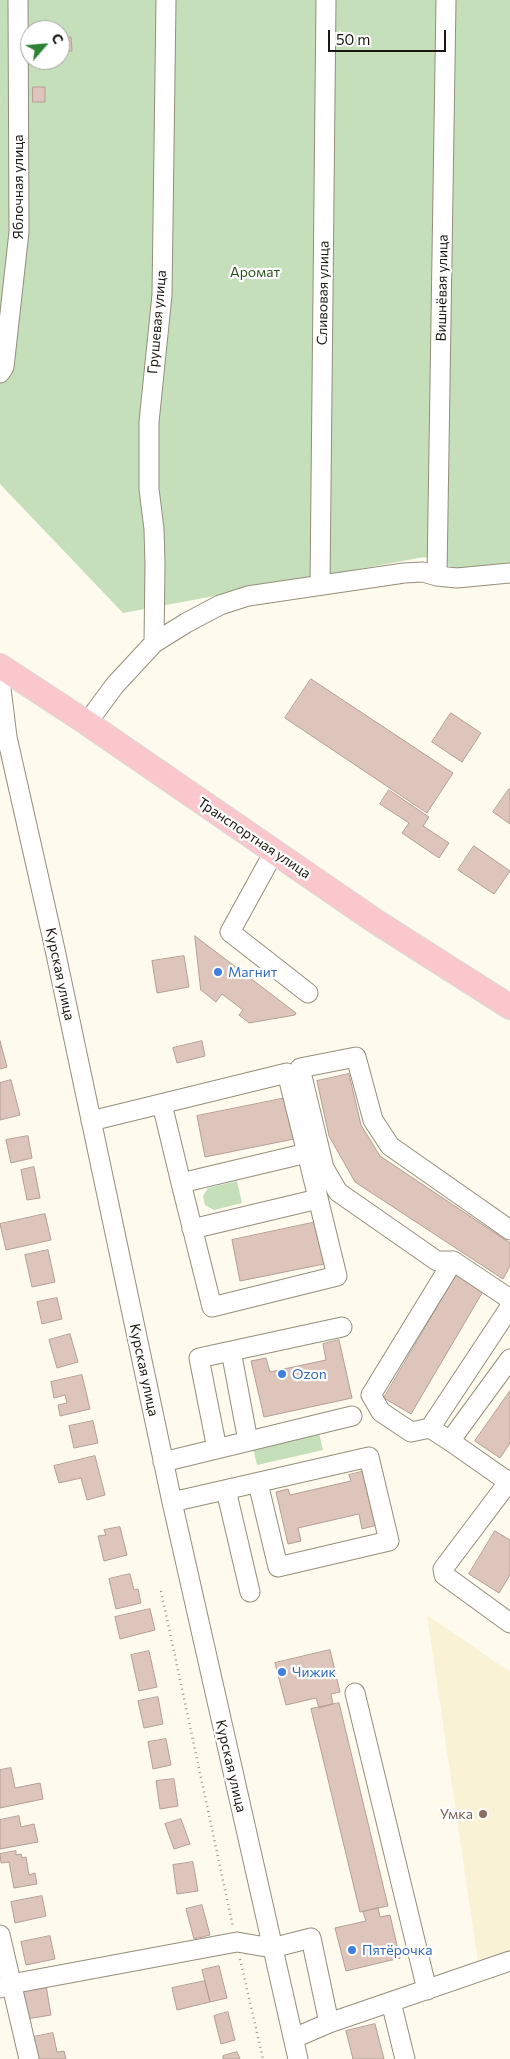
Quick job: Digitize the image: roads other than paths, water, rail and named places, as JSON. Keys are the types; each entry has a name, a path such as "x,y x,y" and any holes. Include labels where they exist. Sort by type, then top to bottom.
{"main road":[{"name":"Транспортная улица","path":"0,666 87,723 375,921 508,1004"}],"street":[{"name":"Яблочная улица","path":"0,373 4,367 19,232 18,0"},
{"name":"Грушевая улица","path":"154,643 155,564 154,529 149,489 148,422 162,296 166,0"},
{"name":"Сливовая улица","path":"320,585 326,0"},
{"name":"Вишнёвая улица","path":"437,576 446,0"},
{"path":"87,723 115,685 154,643 220,605 248,596 423,572 437,576 457,578 510,573"},
{"name":"Курская улица","path":"0,680 7,737 54,945 163,1462 298,2059"},
{"path":"274,852 230,932 308,993"},
{"path":"510,1230 390,1146 372,1120 356,1057 300,1068 324,1168 338,1192 436,1261 453,1261 510,1300"},
{"path":"91,1121 287,1073 337,1276 212,1307 162,1104"},
{"path":"181,1183 307,1152"},
{"path":"192,1230 318,1199"},
{"path":"453,1261 371,1395 381,1412 411,1432 430,1428 510,1308"},
{"path":"217,1449 199,1358 342,1326"},
{"path":"231,1351 248,1441"},
{"path":"450,1441 510,1359"},
{"path":"163,1462 352,1416"},
{"path":"430,1428 509,1482 443,1569 444,1575 510,1623"},
{"path":"172,1502 369,1456 389,1541 278,1566 258,1483"},
{"path":"226,1490 250,1592"},
{"path":"355,1693 427,1990"},
{"path":"0,1935 5,1986 29,2059"},
{"path":"5,1986 237,1942 272,1948 311,1938 329,2023"},
{"path":"294,2038 329,2023 510,1961"},
{"path":"391,2002 405,2059"}],"place":[{"name":"Магнит","path":"218,972"},
{"name":"Ozon","path":"282,1374"},
{"name":"Чижик","path":"282,1672"},
{"name":"Умка","path":"483,1814"},
{"name":"Пятёрочка","path":"352,1950"}],"park label":[{"name":"Аромат","path":"255,272"}]}
